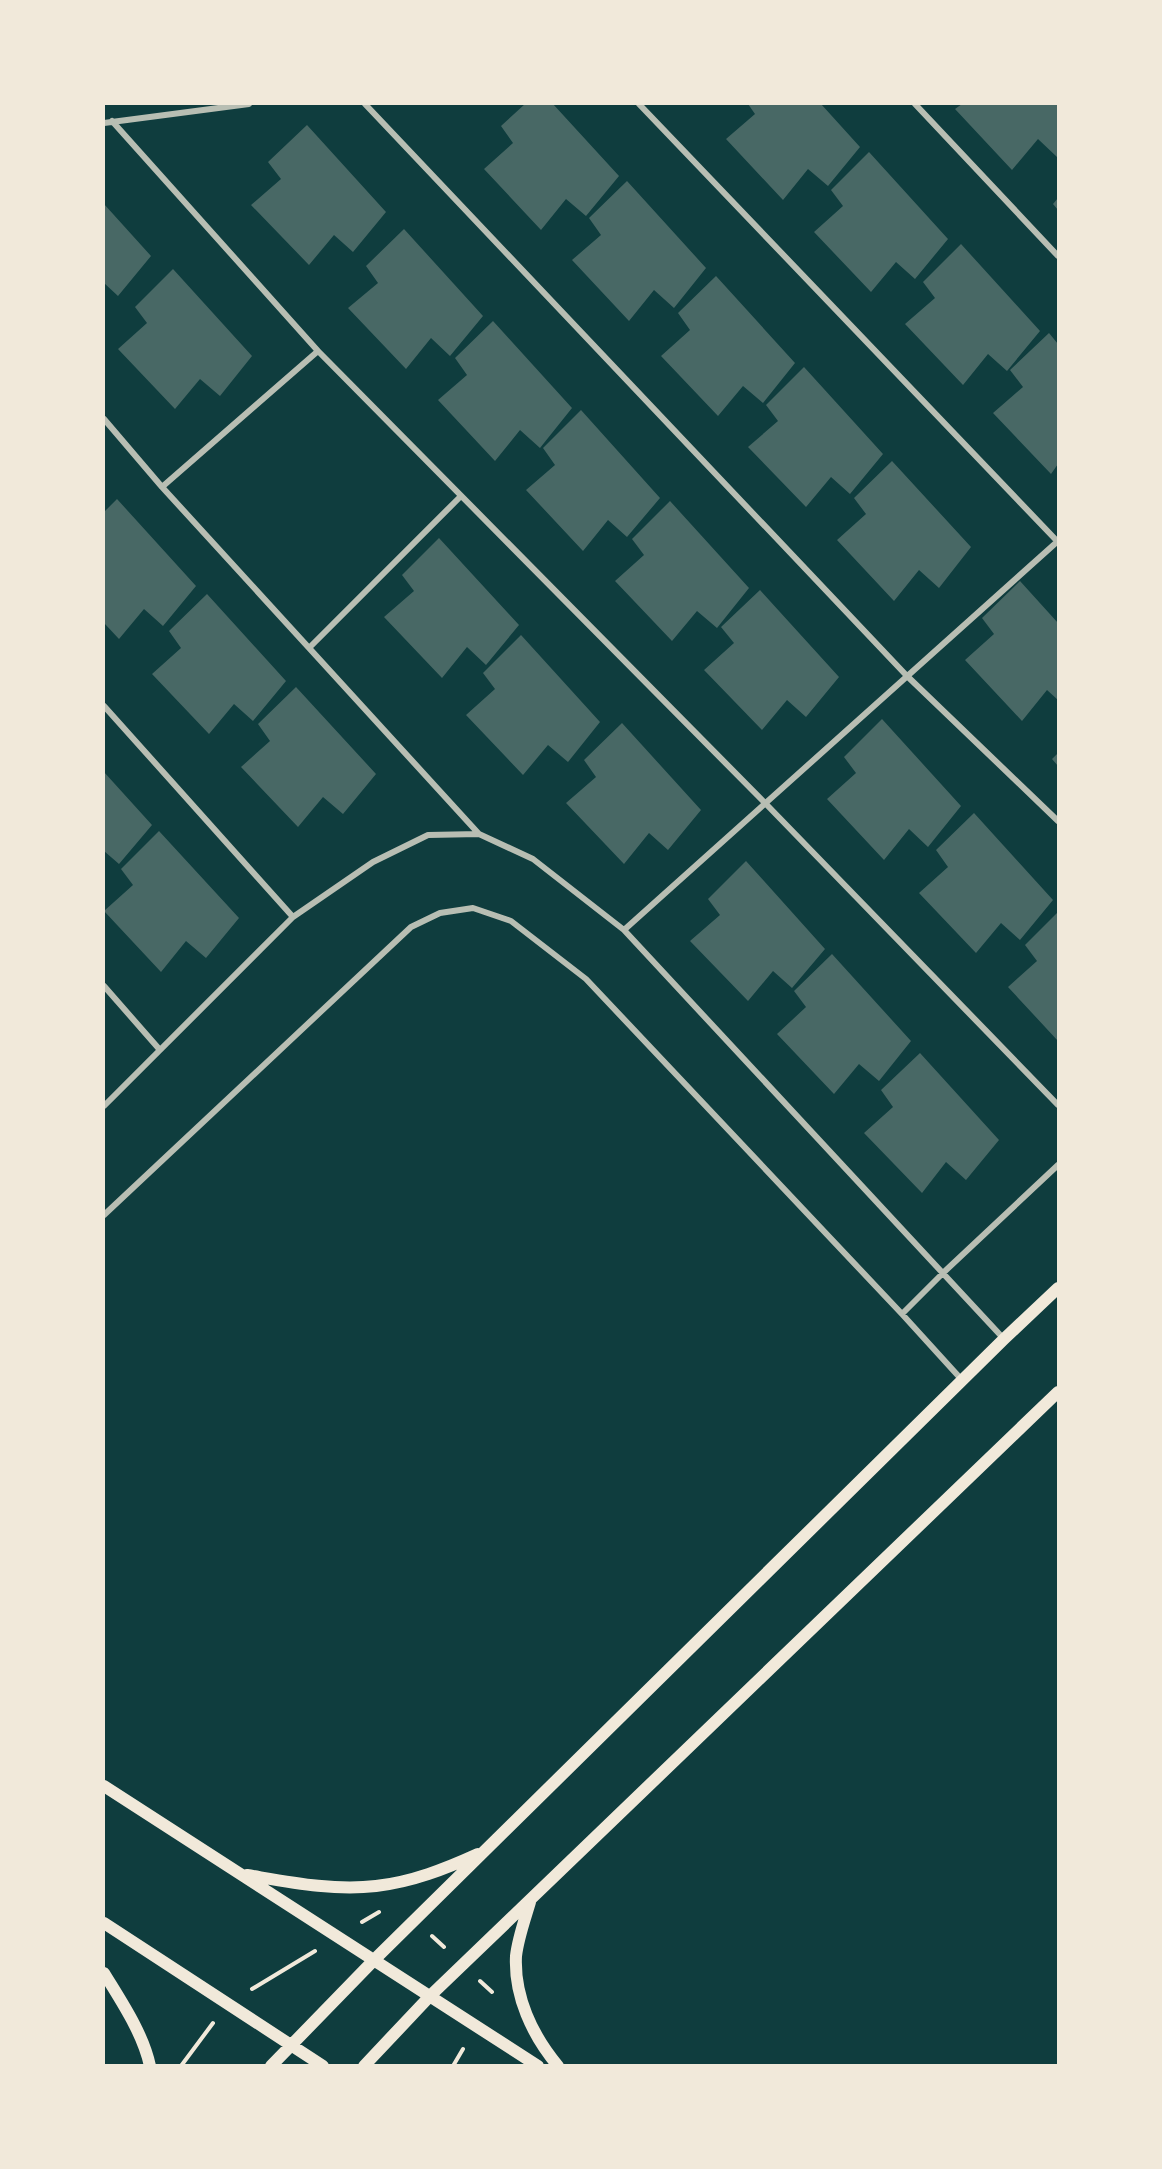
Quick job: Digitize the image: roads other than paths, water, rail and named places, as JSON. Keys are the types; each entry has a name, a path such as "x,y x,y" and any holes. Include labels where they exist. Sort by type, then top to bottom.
{"main road":[{"path":"271,2066 375,1959 962,1380 1059,1288"},
{"path":"364,2066 430,1996 1059,1392"},
{"path":"104,1786 538,2066"},
{"path":"242,1874 300,1884 337,1887 375,1886 413,1879 445,1869 487,1849"},
{"path":"531,1901 516,1954 517,1978 521,1999 535,2035 558,2066"},
{"path":"104,1923 323,2066"},
{"path":"104,1973 131,2020 145,2049 150,2066"}],"street":[{"path":"104,123 249,104"},
{"path":"365,104 907,676 1059,821"},
{"path":"624,930 1058,541 639,104"},
{"path":"915,104 1059,256"},
{"path":"112,121 318,351 766,804 1059,1105"},
{"path":"162,487 318,351"},
{"path":"104,419 162,487 479,834 533,859 624,930 1004,1339"},
{"path":"309,648 461,496"},
{"path":"104,706 293,917"},
{"path":"104,1106 293,917 373,862 428,836 479,834"},
{"path":"104,1215 411,927 440,913 472,908 511,921 586,979 962,1380"},
{"path":"104,986 160,1050"},
{"path":"902,1314 1059,1165"}]}
